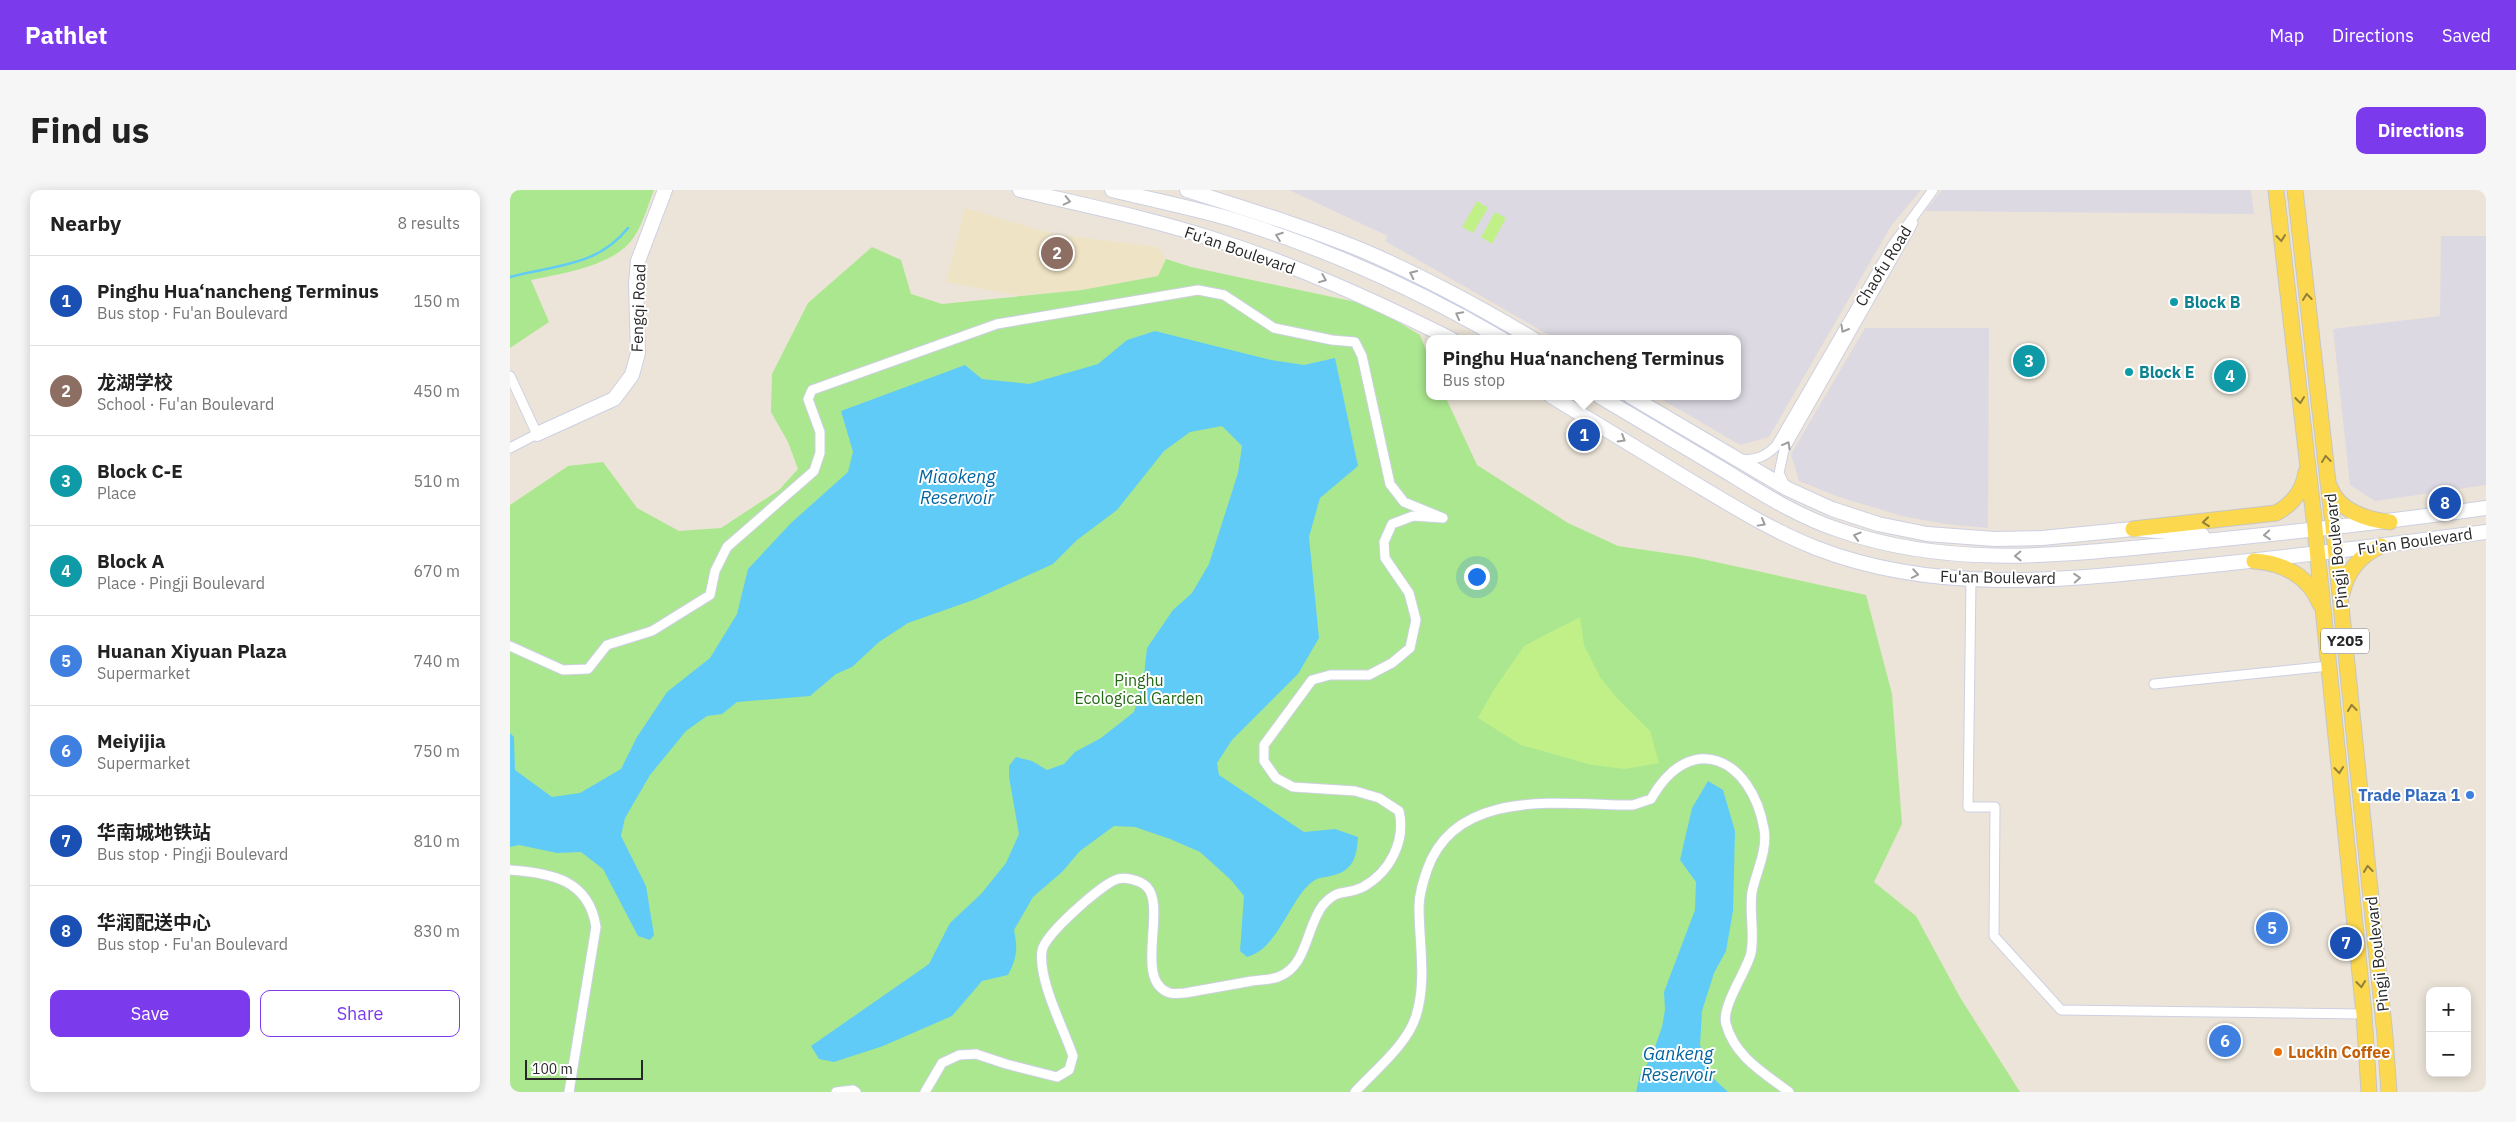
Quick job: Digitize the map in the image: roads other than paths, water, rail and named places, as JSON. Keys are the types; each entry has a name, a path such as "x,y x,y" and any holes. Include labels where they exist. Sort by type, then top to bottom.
{"main road":[{"name":"Fengqi Road","path":"536,434 614,399 632,375 638,353 636,284 638,261 665,190"},
{"name":"Fu'an Boulevard","path":"1020,190 1150,221 1239,247 1343,288 1443,335"},
{"name":"Fu'an Boulevard","path":"1112,190 1232,220 1363,269 1430,300 1495,335"},
{"path":"1143,190 1232,220"},
{"path":"1187,190 1215,195 1372,255 1458,296 1526,335"},
{"name":"Pingji Boulevard","path":"2276,190 2318,554 2364,1014 2369,1092"},
{"name":"Pingji Boulevard","path":"2295,190 2334,529 2389,1092"},
{"name":"Fu'an Boulevard","path":"1558,400 1761,523 1791,538 1834,554 1918,574 1971,579 2069,578 2318,554 2486,532"},
{"name":"Fu'an Boulevard","path":"1606,400 1730,474 1818,523 1861,538 1938,554 1994,557 2052,555 2334,529 2486,508"},
{"path":"1637,400 1788,489 1854,517 1902,529 1949,537 2018,539 2133,529 2276,513 2290,504 2301,491 2305,480 2307,460"},
{"path":"1661,415 1730,474"},
{"path":"2329,486 2336,498 2356,513 2372,520 2390,522"},
{"path":"2133,529 2233,538"},
{"path":"2341,600 2345,582 2353,568 2364,555 2381,546"},
{"path":"2254,561 2277,565 2297,574 2317,596 2324,615"}],"street":[{"path":"1917,214 1933,190"},
{"name":"Chaofu Road","path":"1734,458 1755,459 1763,456 1776,446 1892,246 1917,214"},
{"name":"Chaofu Road","path":"1788,489 1783,485 1779,473 1784,450 1900,250 1917,214"},
{"path":"510,646 563,670 588,669 607,645 646,633 700,603 710,595 716,571 727,546 814,471 820,453 820,432 808,399 812,390 997,324 1198,290 1224,295 1274,328 1332,340 1355,342 1362,356 1390,484 1404,502 1443,518 1413,516 1406,518 1392,524 1384,542 1385,558 1409,593 1416,620 1410,648 1392,663 1369,676 1330,675 1312,680 1264,746 1264,761 1276,778 1293,787 1355,791 1379,798 1398,811 1402,825 1399,844 1385,870 1362,887 1332,894 1317,913 1303,952 1294,966 1279,977 1185,993 1169,993 1159,986 1152,968 1153,899 1147,887 1133,879 1116,879 1065,919 1042,948 1042,971 1073,1056 1069,1070 1057,1077 976,1054 959,1055 942,1063 925,1092"},
{"path":"510,376 536,434 510,448"},
{"path":"1971,579 1968,806 1995,807 1994,936 2061,1010 2364,1014"},
{"path":"2154,684 2329,666"},
{"path":"1355,1092 1402,1041 1416,1018 1422,990 1420,897 1431,859 1456,827 1471,818 1502,806 1633,805 1651,799 1660,783 1677,766 1699,758 1723,763 1743,777 1752,792 1765,830 1763,853 1752,893 1751,953 1731,999 1725,1022 1734,1045 1749,1062 1789,1092"},
{"path":"510,870 533,872 560,879 582,892 594,912 596,927 569,1092"},
{"path":"836,1092 853,1090 856,1092"}],"water":[{"name":"Miaokeng Reservoir","path":"1155,331 1271,360 1304,365 1335,358 1358,466 1320,498 1309,537 1319,638 1298,674 1232,740 1217,763 1219,775 1304,832 1335,829 1358,837 1357,850 1350,866 1341,873 1317,879 1307,887 1277,932 1258,952 1247,957 1240,951 1244,896 1231,880 1200,852 1135,827 1114,826 1080,851 1062,872 1033,897 1014,930 1016,953 1008,975 982,981 952,1016 883,1046 834,1062 819,1059 811,1046 929,964 950,923 981,894 1006,863 1019,834 1009,777 1009,766 1016,757 1032,761 1047,770 1064,764 1075,752 1101,738 1134,712 1144,676 1147,648 1173,610 1192,593 1209,564 1238,473 1242,446 1222,426 1190,432 1164,451 1117,510 1077,540 1053,564 976,599 908,623 879,642 852,667 836,674 810,696 737,702 722,714 707,716 686,731 650,775 625,818 621,836 646,886 654,935 650,940 638,936 603,869 581,852 557,853 519,845 510,847 510,733 514,737 515,770 552,797 580,793 621,769 637,737 667,692 710,658 737,614 748,569 791,523 848,472 853,452 841,411 965,365 982,379 1029,384 1098,364 1127,340"},
{"name":"Gankeng Reservoir","path":"1708,781 1723,790 1735,831 1733,911 1726,951 1714,973 1702,1011 1700,1045 1713,1078 1728,1092 1636,1092 1640,1075 1651,1058 1662,1027 1665,1010 1664,992 1695,910 1696,882 1680,860 1692,808"}],"waterway":[{"path":"510,277 574,263 589,257 616,241 628,228"}],"place":[{"name":"龙湖学校","path":"1057,253"},
{"name":"Block B","path":"2174,302"},
{"name":"Block C-E","path":"2029,361"},
{"name":"Block E","path":"2129,372"},
{"name":"Block A","path":"2230,376"},
{"name":"Pinghu Hua‘nancheng Terminus","path":"1584,435"},
{"name":"华润配送中心","path":"2445,503"},
{"name":"Trade Plaza 1","path":"2470,795"},
{"name":"Huanan Xiyuan Plaza","path":"2272,928"},
{"name":"华南城地铁站","path":"2346,943"},
{"name":"Meiyijia","path":"2225,1041"},
{"name":"Luckin Coffee","path":"2278,1052"}],"park label":[{"name":"Pinghu Ecological Garden","path":"1139,689"}]}
